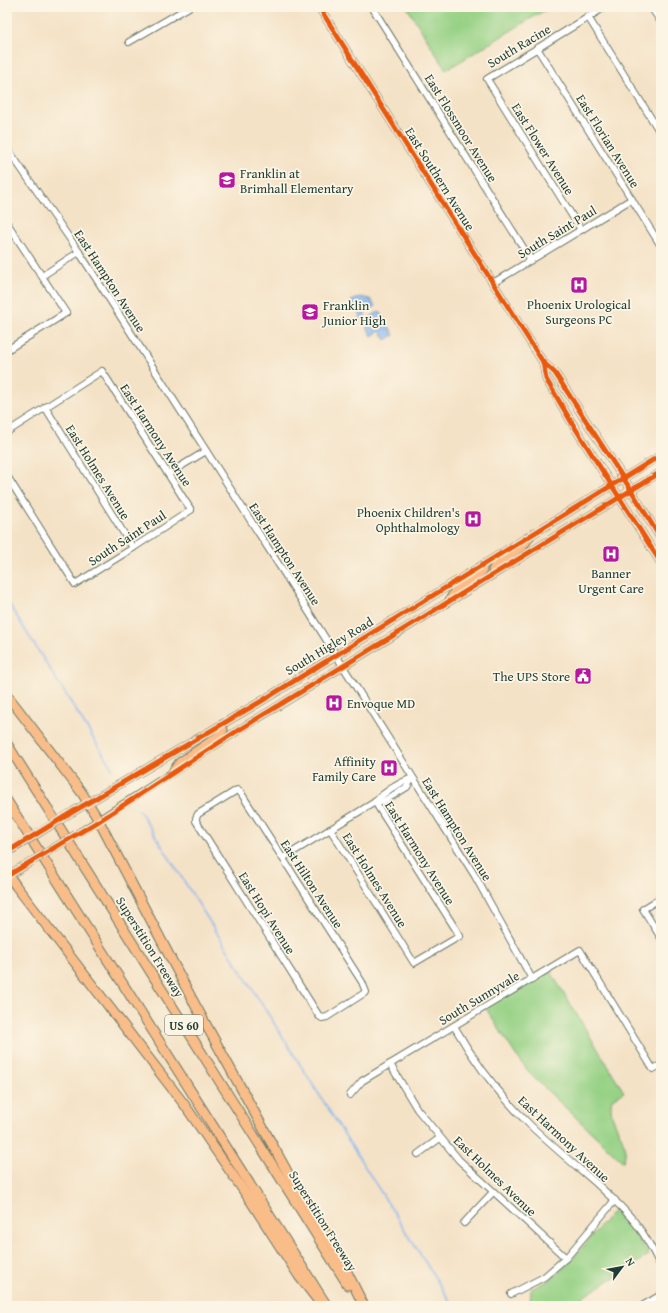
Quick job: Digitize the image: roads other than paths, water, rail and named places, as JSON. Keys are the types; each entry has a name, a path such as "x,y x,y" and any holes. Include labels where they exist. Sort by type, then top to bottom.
{"highway":[{"path":"7,695 88,803 99,820 197,1008 289,1176 335,1248 363,1306"},
{"name":"Superstition Freeway","path":"7,744 327,1254 363,1306"},
{"name":"US 60","path":"7,801 327,1306"},
{"path":"7,875 184,1104 252,1203 299,1276 322,1306"}],"main road":[{"name":"East Southern Avenue","path":"319,7 543,362 555,373 661,538"},
{"name":"East Southern Avenue","path":"543,362 546,379 661,563"},
{"name":"South Higley Road","path":"10,851 336,655 661,455"},
{"name":"South Higley Road","path":"7,875 85,829 237,731 449,600 661,472"},
{"path":"494,573 492,570 494,566 524,546 533,534"},
{"path":"449,600 454,590 483,571 483,565"},
{"path":"169,775 179,762 219,735 224,730 222,724"}],"street":[{"path":"129,42 189,7"},
{"name":"East Flossmoor Avenue","path":"372,7 531,260"},
{"name":"South Racine","path":"487,78 605,7"},
{"path":"651,7 661,22"},
{"path":"588,17 661,134"},
{"name":"East Florian Avenue","path":"537,48 661,246"},
{"name":"East Flower Avenue","path":"487,78 581,230"},
{"name":"East Hampton Avenue","path":"7,148 79,252 336,655 475,876 532,979"},
{"name":"South Saint Paul","path":"493,283 632,199"},
{"path":"7,223 66,313 7,349"},
{"path":"42,276 79,252"},
{"name":"East Harmony Avenue","path":"45,408 102,371 191,510"},
{"path":"7,432 45,408"},
{"name":"East Holmes Avenue","path":"45,408 133,548"},
{"path":"168,474 206,451"},
{"name":"South Saint Paul","path":"7,476 75,584 191,510"},
{"path":"282,858 375,802 384,802 404,781 412,778"},
{"name":"East Hilton Avenue","path":"196,818 198,814 237,790 241,792 362,982 366,992"},
{"name":"East Harmony Avenue","path":"375,802 460,936 414,963"},
{"name":"East Hopi Avenue","path":"196,818 196,821 319,1016 322,1018 327,1017 366,992"},
{"name":"East Holmes Avenue","path":"330,829 414,963"},
{"path":"661,898 643,909 661,938"},
{"name":"South Sunnyvale","path":"350,1096 362,1081 580,950 653,1069 661,1065"},
{"name":"East Harmony Avenue","path":"454,1026 485,1076 509,1104 531,1126 615,1200 637,1225 653,1250 661,1267"},
{"name":"East Holmes Avenue","path":"390,1064 418,1109 459,1160 566,1258"},
{"path":"418,1154 440,1138"},
{"path":"464,1223 493,1192"},
{"path":"511,1294 544,1277 566,1258 615,1200"},
{"path":"642,1306 661,1295"}],"water":[{"path":"360,297 370,299 375,306 364,314 367,319 380,311 394,335 386,340 380,331 372,336 351,301"}],"waterway":[{"path":"7,601 112,768"},
{"path":"139,810 453,1306"}],"place":[{"name":"Franklin at Brimhall Elementary","path":"227,180"},
{"name":"Phoenix Urological Surgeons PC","path":"579,285"},
{"name":"Franklin Junior High","path":"310,312"},
{"name":"Phoenix Children's Ophthalmology","path":"473,519"},
{"name":"Banner Urgent Care","path":"611,554"},
{"name":"The UPS Store","path":"583,676"},
{"name":"Envoque MD","path":"334,703"},
{"name":"Affinity Family Care","path":"389,768"}]}
